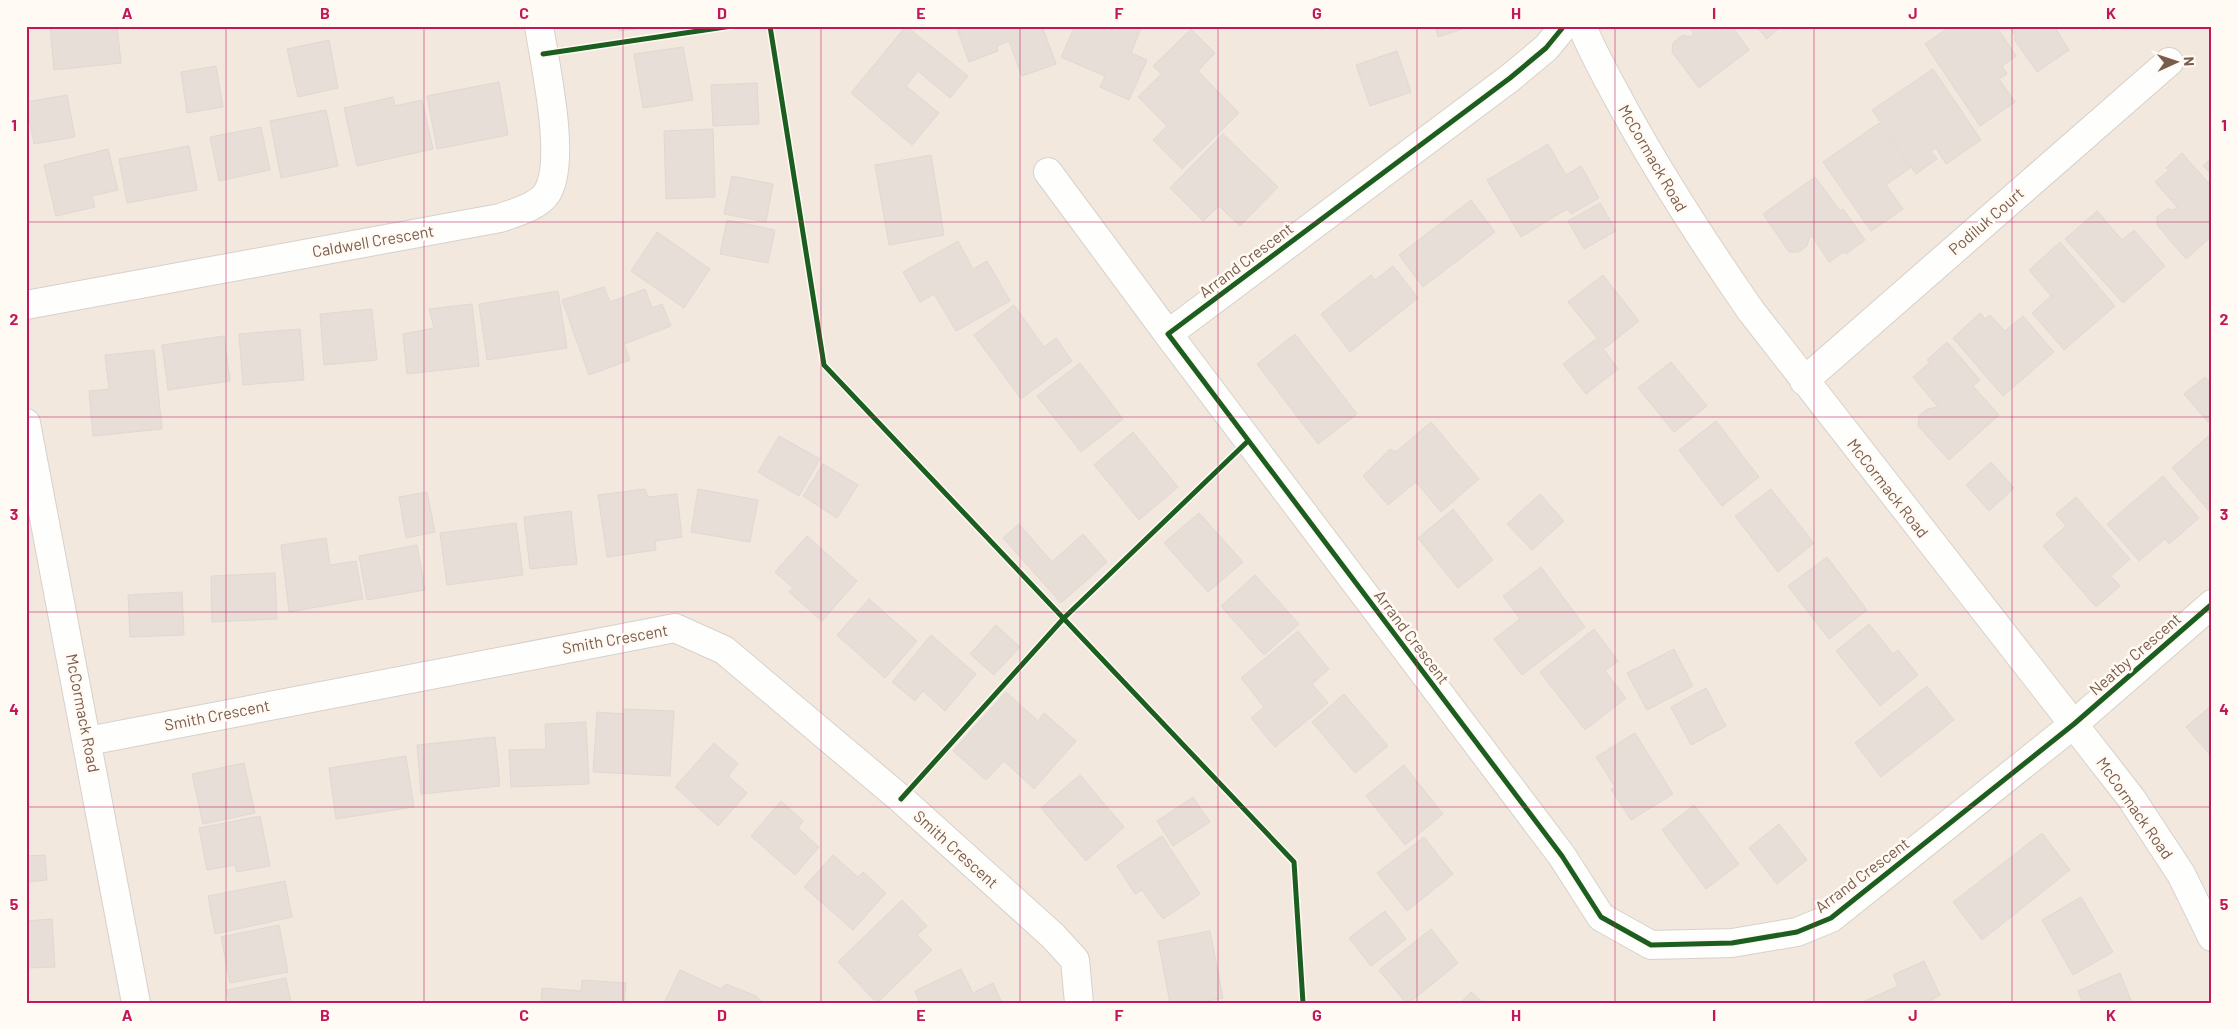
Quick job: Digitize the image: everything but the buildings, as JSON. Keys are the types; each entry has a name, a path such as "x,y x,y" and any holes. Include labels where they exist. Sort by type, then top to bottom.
{"street":[{"name":"Caldwell Crescent","path":"26,305 500,218 526,209 546,194 555,169 555,140 539,26"},
{"name":"Arrand Crescent","path":"1168,334 1510,78 1546,48 1564,26"},
{"name":"McCormack Road","path":"1582,26 1593,54 1646,150 1696,230 1751,311 2131,798 2181,874 2212,937"},
{"name":"Podiluk Court","path":"1804,381 2169,62"},
{"name":"Arrand Crescent","path":"1048,172 1562,856 1601,917 1651,945 1732,943 1797,932 1831,918 2074,724"},
{"name":"McCormack Road","path":"26,423 88,741 136,1003"},
{"name":"Neatby Crescent","path":"2074,724 2212,604"},
{"name":"Smith Crescent","path":"88,741 675,628 724,650 900,799 1053,936 1076,960 1080,1003"}],"shaded area":[{"path":"26,26 2212,26 2212,1003 26,1003"}],"cycle path":[{"path":"543,54 732,26"},
{"path":"770,26 824,365 1294,862 1303,1003"},
{"path":"1564,26 1546,48 1510,78 1168,334 1562,856 1601,917 1651,945 1732,943 1797,932 1831,918 2074,724 2212,604"},
{"path":"901,799 1064,618 1248,441"}]}
